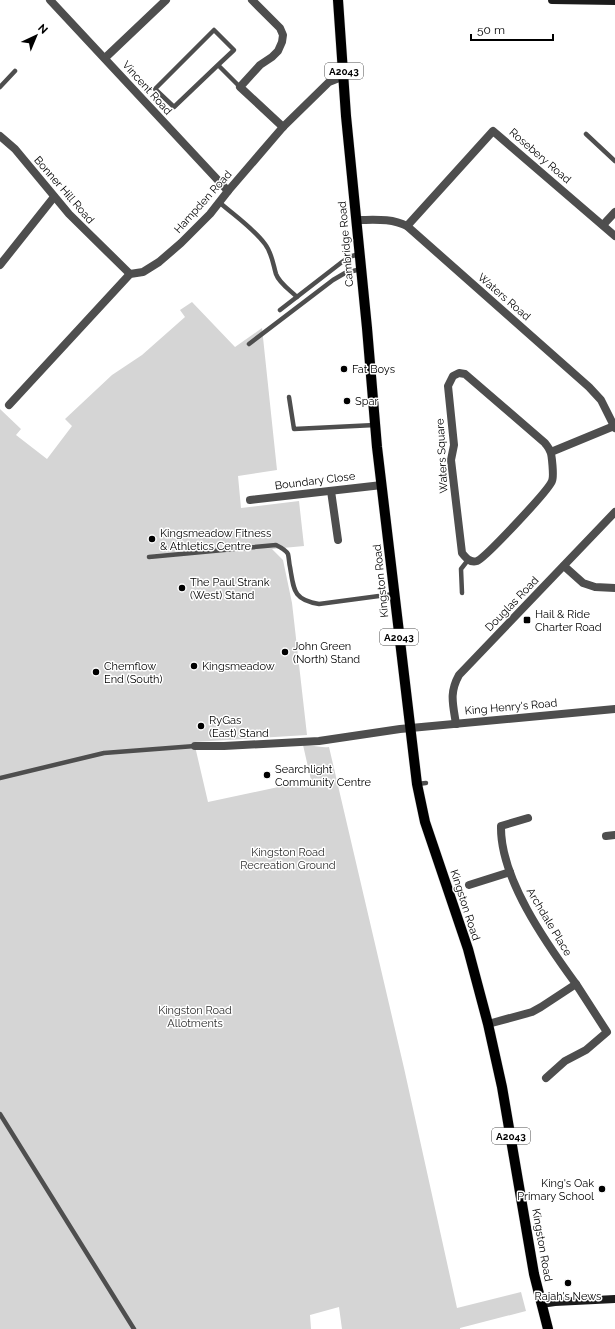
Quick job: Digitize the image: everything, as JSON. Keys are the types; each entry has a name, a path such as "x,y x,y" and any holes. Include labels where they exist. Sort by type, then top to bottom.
{"main road":[{"name":"Cambridge Road","path":"338,0 346,116 375,425 382,484"},
{"name":"Kingston Road","path":"382,484 409,729 422,784 425,822 468,949 488,1024 502,1087 531,1256 548,1329"}],"street":[{"name":"Vincent Road","path":"50,0 228,191"},
{"path":"105,58 166,0"},
{"path":"252,0 280,28 283,35 278,51 272,58 260,65 240,87 283,127"},
{"path":"338,0 343,0"},
{"path":"552,0 615,1"},
{"name":"Hampden Road","path":"130,274 143,272 159,262 181,243 210,214 283,127 329,82 344,76"},
{"name":"Rosebery Road","path":"407,226 493,131 615,236"},
{"name":"Bonner Hill Road","path":"0,136 15,149 68,214 130,274"},
{"path":"0,265 54,197"},
{"path":"603,225 615,212"},
{"name":"Waters Road","path":"356,220 380,219 397,221 407,226 589,387 601,400 615,427"},
{"path":"9,405 130,274"},
{"name":"Waters Square","path":"468,560 462,553 460,542 451,460 454,445 448,386 453,376 459,373 465,374 545,443 551,452"},
{"path":"468,560 477,561 489,551 540,499 553,481 551,452 615,427"},
{"name":"Boundary Close","path":"250,500 382,484"},
{"path":"331,491 338,540"},
{"name":"Douglas Road","path":"456,724 453,686 459,675 615,512"},
{"path":"564,566 583,584 595,587 615,588"},
{"name":"King Henry's Road","path":"195,746 319,741 409,729 615,709"},
{"name":"Archdale Place","path":"528,818 501,826 501,837 510,872 522,902 555,955 607,1032 586,1050 565,1061 546,1078"},
{"path":"606,836 615,835"},
{"path":"469,885 510,872"},
{"path":"488,1024 532,1012 576,984"},
{"path":"541,1304 615,1299"}],"lane":[{"path":"214,30 234,50 218,65 174,107 155,88 214,30"},
{"path":"218,65 240,87"},
{"path":"0,87 15,71"},
{"path":"586,134 615,161"},
{"path":"219,202 255,232 266,245 270,252 276,274 297,297"},
{"path":"280,310 349,257 360,254"},
{"path":"249,344 333,280 345,273 361,269"},
{"path":"289,397 294,429 375,425"},
{"path":"149,557 276,545 288,554 293,589 299,597 309,602 319,604 394,594"},
{"path":"462,593 461,569 468,560"},
{"path":"0,778 104,753 195,746"},
{"path":"0,1114 134,1329"}],"green space":[{"path":"192,302 235,347 262,328 277,470 238,476 241,508 299,501 304,546 272,549 283,560 292,603 307,735 194,742 208,802 311,780 303,745 329,747 404,1068 457,1308 521,1292 526,1311 460,1329 342,1329 339,1307 310,1315 311,1329 0,1329 0,409 21,429 16,435 47,459 72,426 65,419 112,375 142,355 185,317 180,310"}],"place":[{"name":"Fat Boys","path":"344,369"},
{"name":"Spar","path":"347,401"},
{"name":"Kingsmeadow Fitness & Athletics Centre","path":"152,539"},
{"name":"The Paul Strank (West) Stand","path":"182,588"},
{"name":"Hail & Ride Charter Road","path":"527,620"},
{"name":"John Green (North) Stand","path":"285,652"},
{"name":"Kingsmeadow","path":"194,666"},
{"name":"Chemflow End (South)","path":"96,672"},
{"name":"RyGas (East) Stand","path":"201,726"},
{"name":"Searchlight Community Centre","path":"267,775"},
{"name":"King's Oak Primary School","path":"602,1189"},
{"name":"Rajah's News","path":"568,1283"}],"park label":[{"name":"Kingston Road Recreation Ground","path":"288,858"},
{"name":"Kingston Road Allotments","path":"195,1016"}]}
